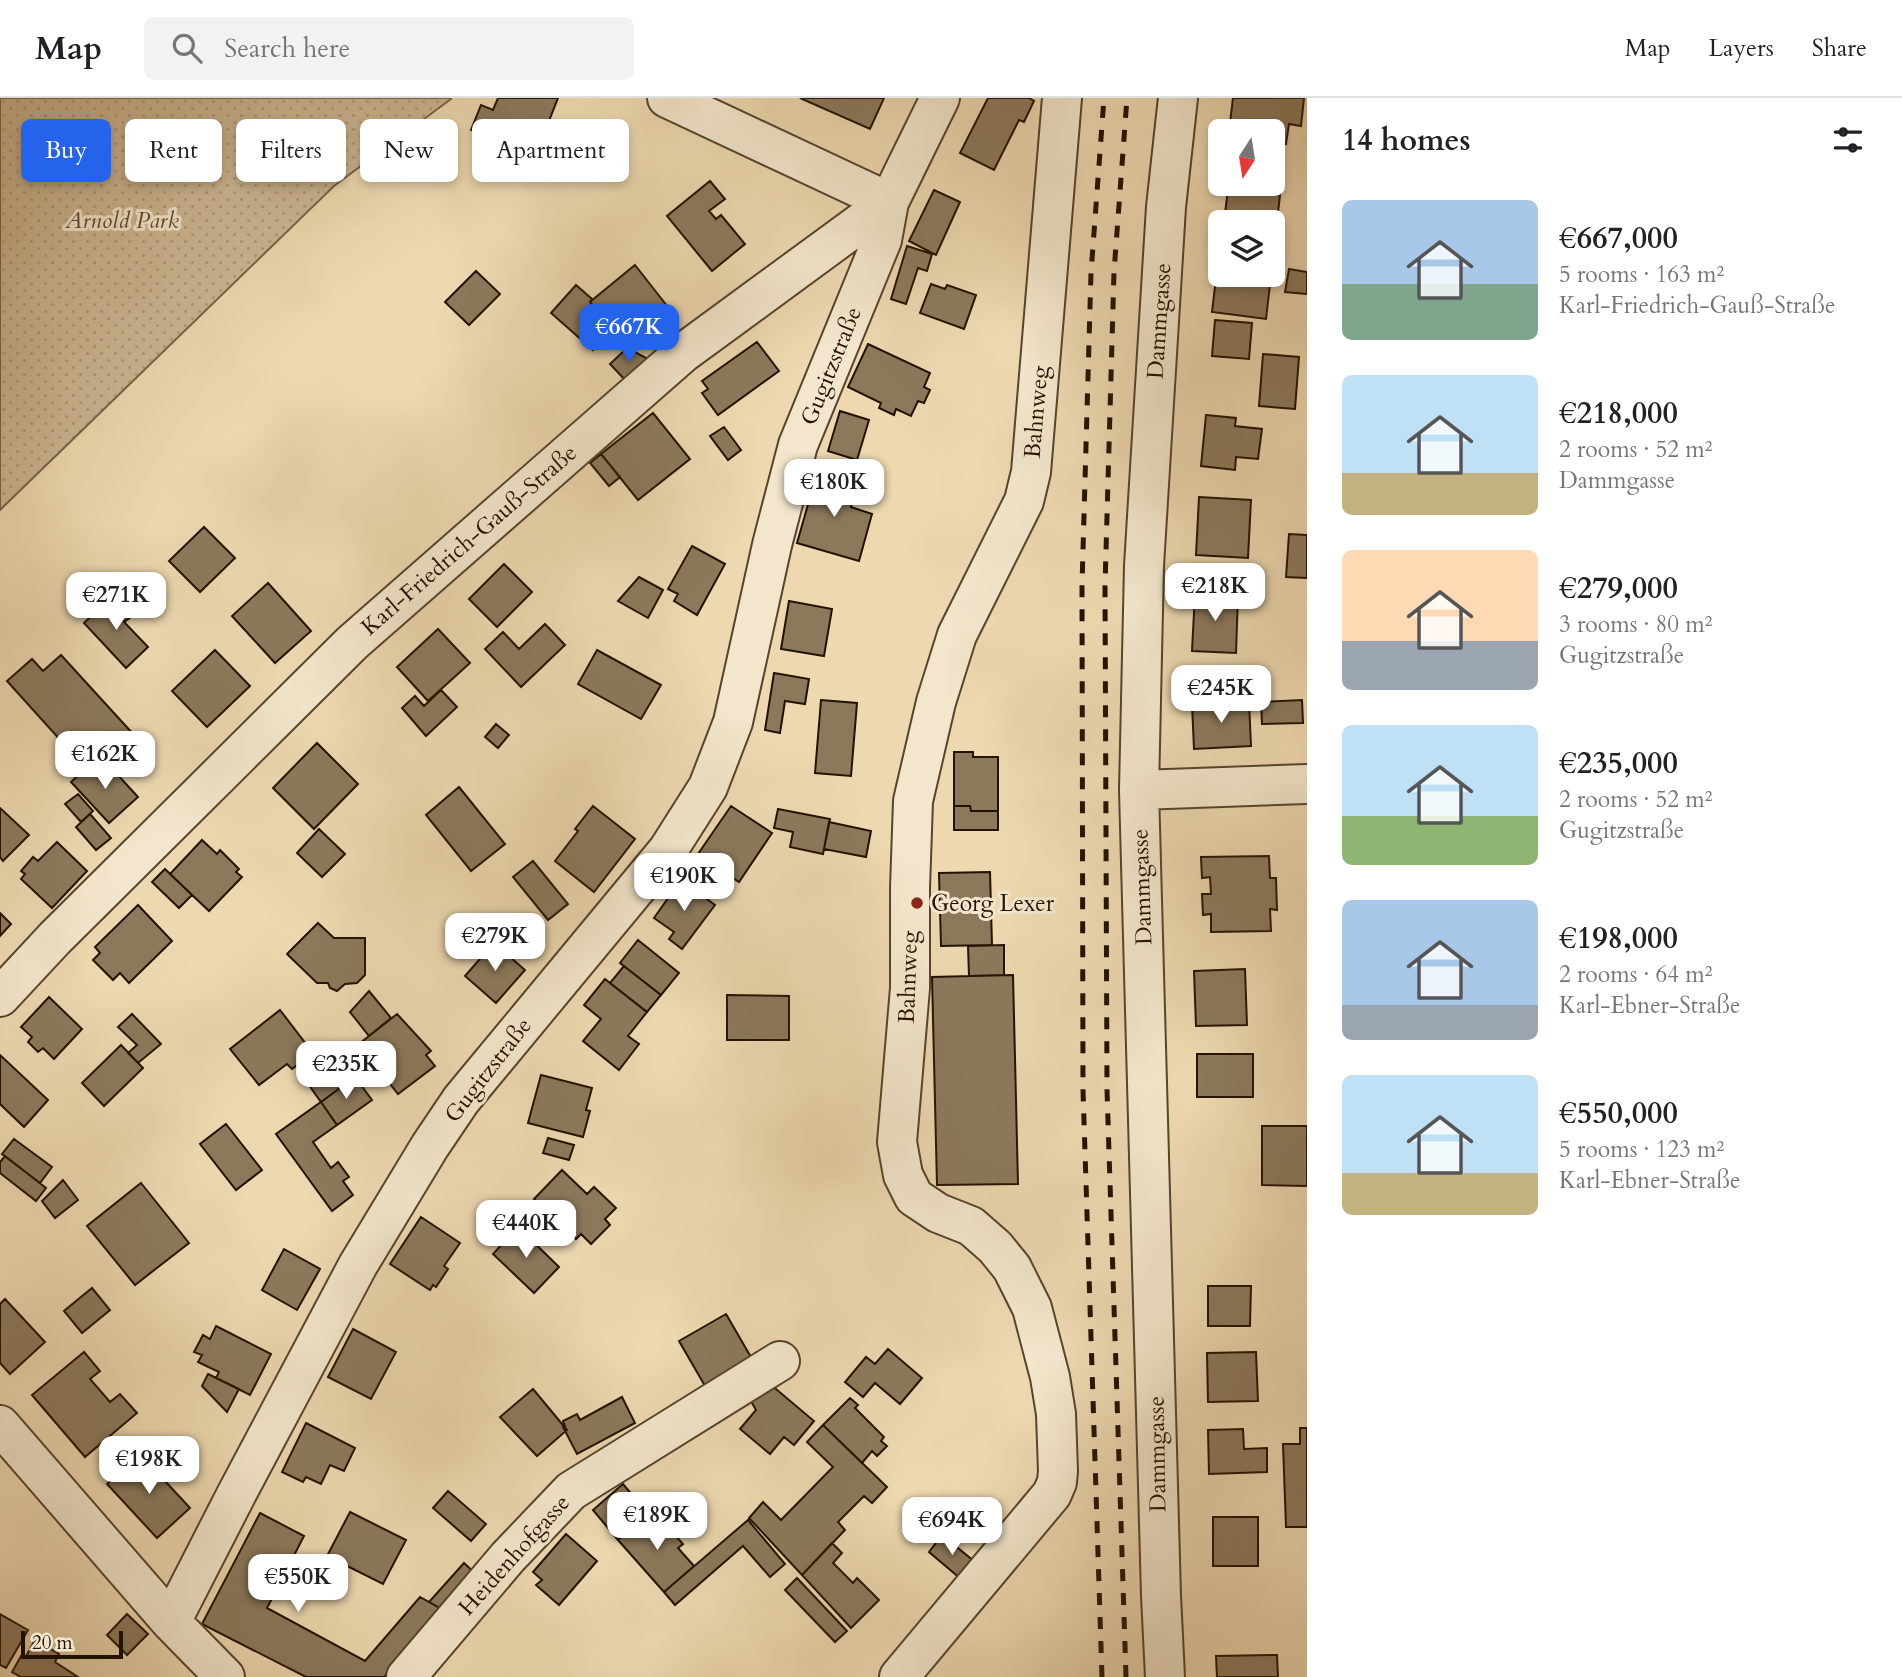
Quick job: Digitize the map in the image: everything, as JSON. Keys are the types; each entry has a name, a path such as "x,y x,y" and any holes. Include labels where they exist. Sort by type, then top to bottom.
{"street":[{"path":"667,98 889,202"},
{"name":"Karl-Friedrich-Gauß-Straße","path":"0,997 55,938 352,643 683,354 889,202 940,98"},
{"name":"Bahnweg","path":"899,1677 1052,1494 1057,1482 1056,1414 1050,1377 1032,1308 1012,1268 995,1247 971,1226 938,1213 914,1197 903,1175 897,1142 910,988 910,888 914,801 936,702 957,635 1024,501 1031,472 1062,98"},
{"name":"Dammgasse","path":"1165,1677 1139,790 1145,552 1166,206 1178,98"},
{"name":"Gugitzstraße","path":"171,1622 358,1265 430,1146 461,1100 668,850 708,788 733,722 772,545 798,445 883,240 889,202"},
{"path":"1139,790 1307,784"},
{"name":"Heidenhofgasse","path":"406,1677 508,1557 571,1491 780,1361"},
{"path":"0,1425 171,1622 225,1677"}],"green space":[{"name":"Arnold Park","path":"0,98 451,99 424,119 360,119 360,167 346,177 346,119 236,119 236,182 339,182 0,510"}],"building":[{"path":"498,98 558,98 550,119 475,119 481,105 493,110"},
{"path":"800,98 884,98 870,129"},
{"path":"988,98 1029,98 1034,101 1024,122 1019,120 994,170 960,153"},
{"path":"1233,98 1304,98 1301,126 1289,124 1286,144 1285,119 1230,119"},
{"path":"710,181 725,199 709,211 716,219 721,215 745,244 712,271 667,216"},
{"path":"934,190 960,202 936,255 909,241"},
{"path":"1227,196 1280,196 1278,210 1225,210"},
{"path":"907,246 932,254 927,271 918,268 906,304 891,299"},
{"path":"635,265 671,311 625,346 590,302"},
{"path":"1289,269 1307,272 1307,294 1285,292"},
{"path":"476,271 500,294 469,325 445,302"},
{"path":"931,284 945,289 947,285 976,295 964,329 920,313"},
{"path":"576,285 592,299 590,302 612,329 593,350 551,313"},
{"path":"1215,287 1270,287 1266,319 1212,312"},
{"path":"1215,320 1252,323 1249,359 1212,356"},
{"path":"757,342 779,371 718,415 702,393 708,389 702,381"},
{"path":"868,344 930,373 924,387 930,390 924,403 918,401 911,416 896,409 894,415 879,408 881,403 848,387"},
{"path":"627,348 650,360 627,382 610,364"},
{"path":"1263,354 1299,357 1295,409 1259,406"},
{"path":"840,411 869,420 857,460 828,451"},
{"path":"653,413 690,459 638,500 601,454"},
{"path":"1206,415 1236,418 1235,426 1262,429 1258,459 1236,457 1235,470 1201,466"},
{"path":"724,427 741,450 728,460 710,436"},
{"path":"601,454 620,477 609,486 590,463"},
{"path":"817,473 857,484 851,507 872,514 859,561 797,543"},
{"path":"1199,497 1251,500 1248,558 1196,555"},
{"path":"204,527 235,558 200,592 169,561"},
{"path":"1289,534 1307,535 1307,578 1286,577"},
{"path":"692,546 725,564 697,615 674,601 678,594 668,589"},
{"path":"504,564 532,592 497,627 469,599"},
{"path":"639,577 663,590 648,618 618,601"},
{"path":"268,583 311,631 275,663 232,616"},
{"path":"1195,593 1238,596 1236,653 1192,651"},
{"path":"112,596 131,617 124,622 148,647 126,668 84,623"},
{"path":"789,601 832,609 824,656 781,649"},
{"path":"545,624 565,645 521,687 485,649 503,632 519,649"},
{"path":"438,629 470,663 428,701 397,667"},
{"path":"215,650 250,686 207,727 172,691"},
{"path":"597,650 661,685 641,719 578,684"},
{"path":"61,655 134,735 90,773 7,681 32,659 43,671"},
{"path":"774,673 809,679 805,704 785,701 780,733 765,730"},
{"path":"441,690 457,707 426,736 402,708 415,696 424,706"},
{"path":"821,700 857,703 851,776 815,773"},
{"path":"1302,700 1303,723 1262,724 1261,702"},
{"path":"1249,702 1251,746 1194,749 1192,704"},
{"path":"496,724 509,735 498,748 485,737"},
{"path":"317,743 358,784 314,829 273,788"},
{"path":"954,752 973,752 973,757 998,757 998,811 971,811 970,806 954,806"},
{"path":"105,761 138,797 109,823 71,782 86,768 90,773"},
{"path":"459,787 505,844 471,871 426,815"},
{"path":"78,794 93,811 81,822 65,804"},
{"path":"593,806 635,839 594,892 555,861"},
{"path":"731,806 772,833 739,882 698,854"},
{"path":"954,806 970,806 971,811 998,811 998,830 954,830"},
{"path":"0,808 29,835 3,861 0,857"},
{"path":"778,809 830,819 823,854 790,847 793,832 774,828"},
{"path":"90,814 111,838 96,850 76,827"},
{"path":"829,822 871,831 866,857 824,849"},
{"path":"319,829 345,854 322,877 297,853"},
{"path":"202,840 217,854 220,850 239,869 236,872 242,877 209,911 170,874"},
{"path":"57,842 87,871 52,908 21,879 25,874 21,871 33,857 38,861"},
{"path":"1269,856 1270,878 1276,878 1277,910 1270,909 1271,931 1211,932 1211,914 1203,915 1202,894 1211,894 1210,877 1202,878 1201,857"},
{"path":"533,861 568,904 548,920 513,877"},
{"path":"165,869 192,895 179,908 152,882"},
{"path":"990,872 992,945 941,946 939,873"},
{"path":"681,880 715,905 682,949 669,939 674,932 654,918"},
{"path":"138,905 172,941 129,983 120,973 113,980 93,960 100,953 95,947"},
{"path":"0,913 11,924 0,936"},
{"path":"318,923 334,938 365,938 365,975 357,983 345,984 337,991 330,988 328,983 317,983 287,954"},
{"path":"638,940 679,973 661,995 620,963"},
{"path":"494,943 525,970 496,1003 465,976"},
{"path":"1004,945 1004,975 969,976 968,946"},
{"path":"624,966 661,995 647,1012 610,983"},
{"path":"1245,969 1247,1025 1196,1026 1194,971"},
{"path":"1013,975 1018,1184 937,1185 932,977"},
{"path":"605,979 647,1012 628,1036 639,1044 619,1070 583,1041 601,1019 584,1005"},
{"path":"369,991 391,1018 369,1036 350,1012"},
{"path":"727,995 789,996 789,1040 727,1040"},
{"path":"49,997 82,1029 54,1059 43,1048 38,1052 28,1042 32,1037 21,1027"},
{"path":"280,1010 313,1053 292,1069 287,1064 259,1085 230,1049"},
{"path":"132,1014 161,1044 138,1063 128,1053 137,1045 118,1027"},
{"path":"397,1014 431,1051 426,1055 435,1066 398,1094 359,1044"},
{"path":"121,1045 143,1068 104,1106 82,1083"},
{"path":"1197,1054 1253,1054 1253,1097 1197,1097"},
{"path":"0,1055 48,1100 24,1127 0,1104"},
{"path":"343,1060 355,1077 321,1102 306,1081 327,1066 330,1069"},
{"path":"541,1075 592,1088 586,1110 590,1111 583,1137 528,1123"},
{"path":"355,1077 372,1100 337,1125 321,1102"},
{"path":"321,1102 337,1125 313,1142 331,1168 338,1162 349,1177 343,1181 353,1195 332,1211 276,1134"},
{"path":"226,1124 262,1170 236,1190 200,1144"},
{"path":"1262,1126 1307,1126 1307,1186 1262,1185"},
{"path":"548,1138 574,1145 569,1160 543,1153"},
{"path":"14,1139 52,1167 40,1183 2,1154"},
{"path":"5,1156 46,1188 36,1201 0,1173 0,1162"},
{"path":"562,1170 587,1194 594,1187 616,1208 605,1219 610,1225 591,1244 581,1234 576,1239 534,1199"},
{"path":"63,1180 78,1200 55,1218 42,1201"},
{"path":"141,1183 189,1243 135,1285 87,1226"},
{"path":"421,1217 460,1243 444,1266 448,1269 436,1287 433,1285 430,1290 390,1264"},
{"path":"518,1227 559,1267 534,1293 493,1254"},
{"path":"284,1249 320,1269 297,1310 262,1290"},
{"path":"1208,1286 1251,1286 1250,1326 1208,1326"},
{"path":"92,1288 110,1310 82,1333 64,1311"},
{"path":"5,1299 45,1342 10,1374 0,1363 0,1304"},
{"path":"726,1314 752,1359 705,1386 679,1341"},
{"path":"216,1326 271,1354 250,1395 216,1378 219,1372 198,1362 202,1355 194,1352 203,1335 210,1339"},
{"path":"353,1329 396,1352 371,1399 328,1377"},
{"path":"888,1349 922,1378 900,1404 875,1383 863,1397 845,1382 866,1357 875,1364"},
{"path":"84,1352 100,1371 90,1379 110,1402 120,1394 137,1413 85,1457 32,1395"},
{"path":"1256,1352 1258,1401 1208,1402 1207,1353"},
{"path":"208,1374 239,1389 227,1412 202,1386"},
{"path":"770,1384 814,1421 794,1445 784,1437 770,1454 740,1429 756,1410 748,1396"},
{"path":"533,1389 567,1430 537,1456 500,1417"},
{"path":"622,1397 635,1423 577,1454 563,1427 563,1421 577,1414 580,1420"},
{"path":"850,1398 858,1405 855,1408 884,1437 881,1441 887,1446 877,1456 872,1451 862,1463 823,1425"},
{"path":"306,1423 355,1448 344,1471 330,1465 321,1484 306,1477 303,1482 282,1472"},
{"path":"823,1425 887,1487 872,1503 864,1496 838,1522 845,1530 802,1575 749,1518 763,1502 781,1520 833,1467 807,1442"},
{"path":"1300,1428 1307,1428 1307,1527 1286,1527 1283,1444 1300,1444"},
{"path":"1243,1429 1244,1449 1267,1448 1267,1472 1209,1474 1208,1430"},
{"path":"140,1454 190,1508 157,1538 107,1484"},
{"path":"623,1484 648,1514 618,1540 593,1510"},
{"path":"448,1491 486,1524 471,1541 433,1508"},
{"path":"350,1512 406,1540 383,1584 327,1556"},
{"path":"260,1513 304,1536 267,1608 365,1661 420,1597 445,1611 384,1677 306,1677 202,1624"},
{"path":"648,1514 665,1532 669,1528 683,1544 678,1548 694,1566 664,1592 618,1540"},
{"path":"1213,1517 1258,1517 1258,1566 1213,1566"},
{"path":"748,1520 785,1564 770,1577 743,1546 675,1605 664,1592"},
{"path":"566,1534 597,1561 559,1605 536,1585 542,1580 533,1572"},
{"path":"942,1535 975,1562 961,1579 929,1552"},
{"path":"832,1543 842,1553 833,1563 853,1583 857,1578 879,1600 851,1628 802,1575"},
{"path":"464,1563 477,1575 445,1611 429,1602"},
{"path":"797,1578 847,1631 835,1642 785,1590"},
{"path":"0,1614 28,1630 6,1668 0,1665"},
{"path":"127,1614 148,1634 127,1655 107,1635"},
{"path":"35,1640 59,1654 55,1662 78,1677 21,1677 12,1672 21,1656 25,1658"},
{"path":"1277,1655 1278,1677 1217,1677 1216,1656"}],"railway":[{"path":"1102,1677 1083,1090 1082,585 1091,273 1104,98"},
{"path":"1126,1677 1107,1090 1105,586 1114,272 1127,98"}],"place":[{"name":"Georg Lexer","path":"917,903"}]}
